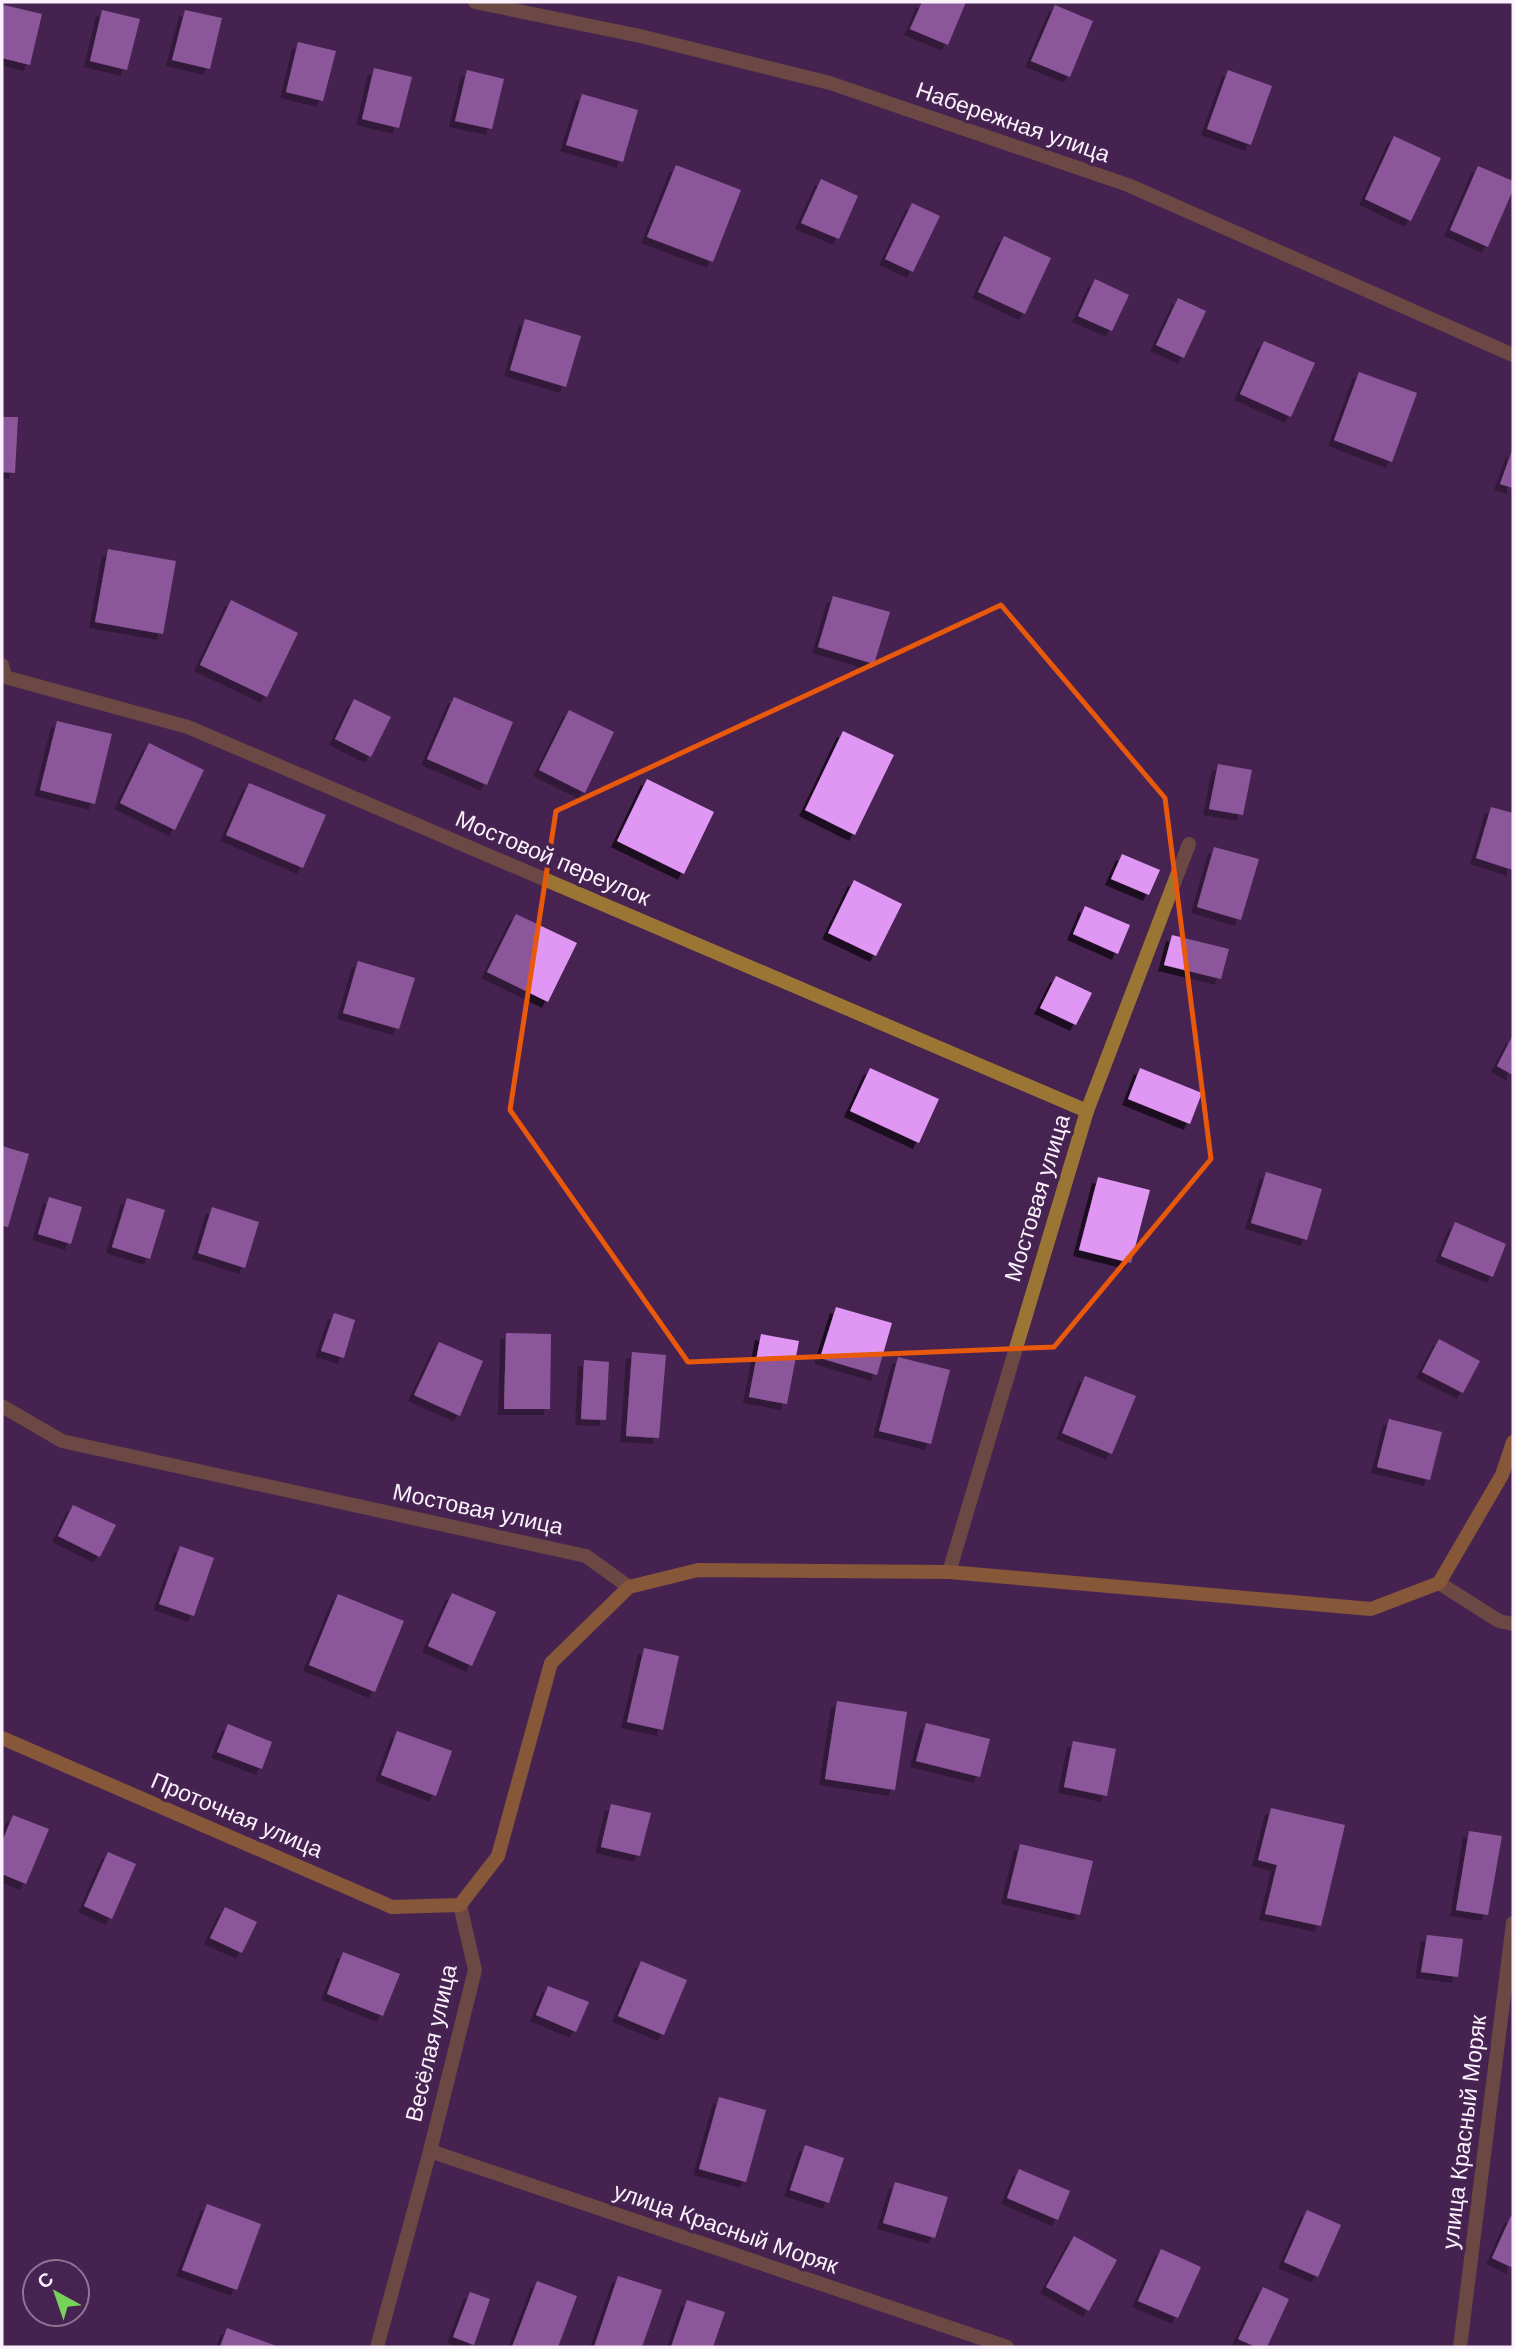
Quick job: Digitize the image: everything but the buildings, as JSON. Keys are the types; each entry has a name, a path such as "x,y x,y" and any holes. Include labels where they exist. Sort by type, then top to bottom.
{"street":[{"name":"Набережная улица","path":"475,2 640,36 830,83 1128,185 1513,355"},
{"name":"Мостовой переулок","path":"2,665 5,677 188,727 1087,1111"},
{"name":"Мостовая улица","path":"949,1572 1087,1111 1189,844"},
{"name":"Мостовая улица","path":"2,1406 62,1441 586,1556 629,1587"},
{"path":"460,1905 498,1856 551,1663 629,1587 698,1570 949,1572 1371,1609 1439,1583 1502,1475 1513,1443"},
{"path":"1439,1583 1499,1621 1513,1624"},
{"name":"Проточная улица","path":"2,1738 392,1907 460,1905"},
{"name":"Весёлая улица","path":"377,2347 475,1970 460,1905"},
{"name":"улица Красный Моряк","path":"1460,2347 1513,1923"},
{"name":"улица Красный Моряк","path":"430,2151 1007,2347"}],"highlighted area":[{"path":"1001,605 1165,798 1211,1159 1054,1347 688,1362 510,1110 556,811"}]}
